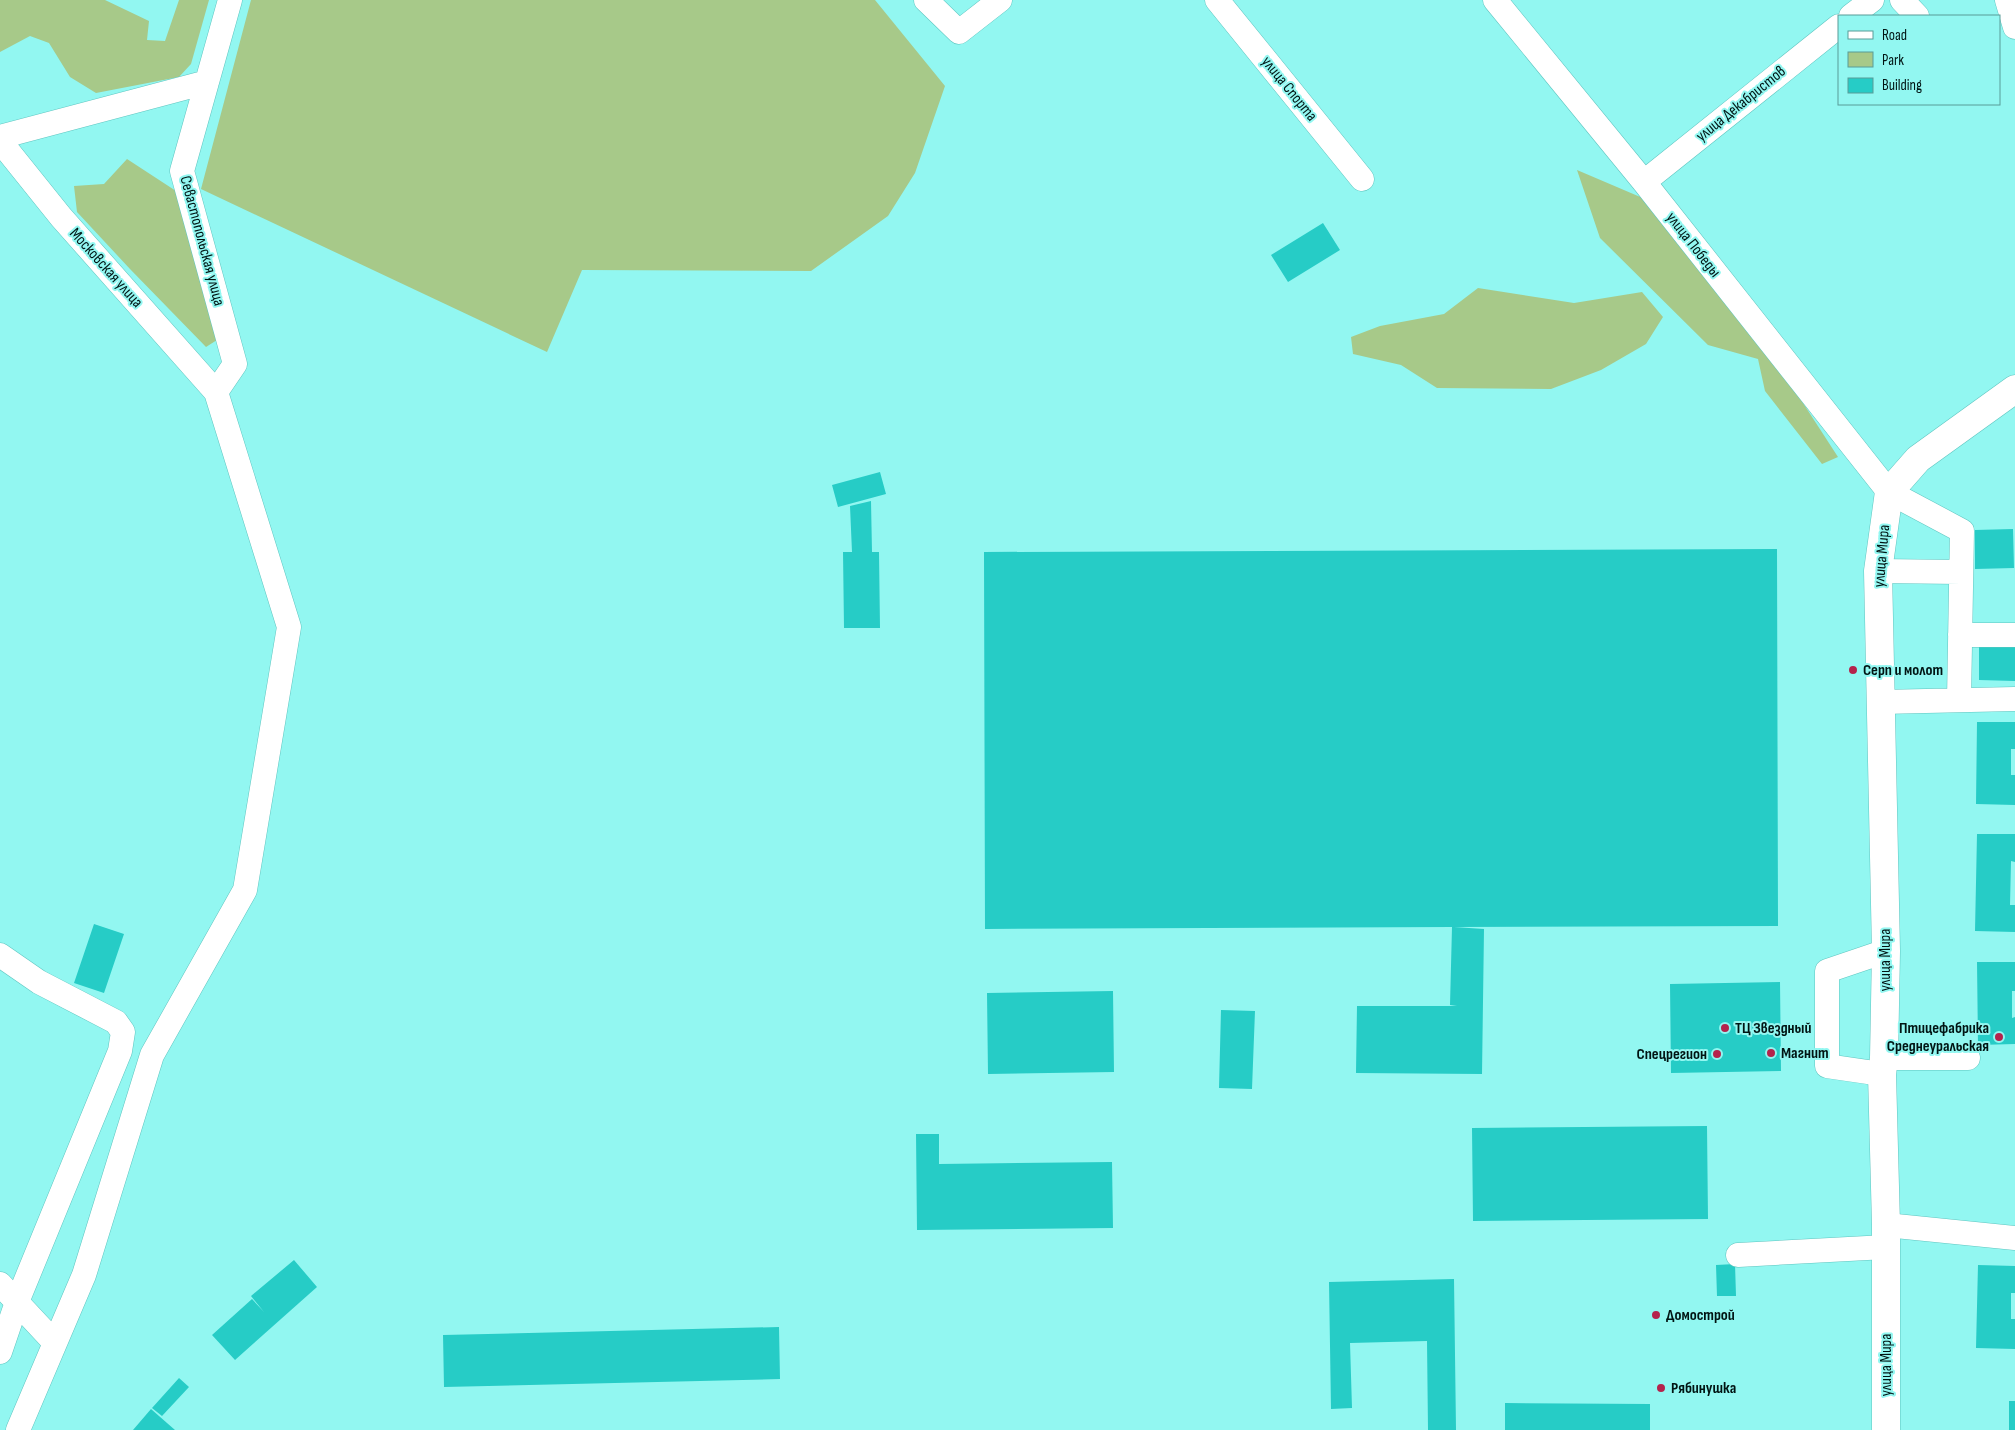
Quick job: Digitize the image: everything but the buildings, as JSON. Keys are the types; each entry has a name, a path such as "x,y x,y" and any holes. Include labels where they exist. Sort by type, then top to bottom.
{"main road":[{"path":"1889,492 1918,459 2015,390"},
{"name":"улица Мира","path":"1886,1430 1886,1236 1883,1066 1886,951 1878,571 1889,492"}],"street":[{"name":"Севастопольская улица","path":"216,392 235,364 182,170 230,0"},
{"path":"926,0 959,32 1000,0"},
{"name":"улица Спорта","path":"1217,0 1362,179"},
{"name":"улица Победы","path":"1495,0 1644,182 1889,492"},
{"path":"1852,15 1872,0"},
{"path":"1902,0 1916,15"},
{"path":"2007,0 2015,26"},
{"name":"улица Декабристов","path":"1644,182 1838,27"},
{"path":"0,137 207,82"},
{"name":"Московская улица","path":"0,142 61,218 216,392"},
{"path":"18,1430 84,1275 152,1055 245,890 289,628 216,392"},
{"path":"1889,492 1962,531 1959,700"},
{"path":"1878,571 1961,572"},
{"path":"1960,635 2015,635"},
{"path":"1882,702 2015,699"},
{"path":"1886,951 1827,971 1827,1066 1883,1066 1968,1058"},
{"path":"0,955 39,982 116,1022 123,1032 120,1051 17,1302 0,1352"},
{"path":"1738,1255 1886,1236 2015,1238"},
{"path":"0,1284 55,1343"}],"green space":[{"path":"0,0 105,0 149,21 147,40 165,41 179,0 209,0 191,64 179,77 96,93 70,77 49,43 30,36 0,52"},
{"path":"251,0 875,0 945,86 915,173 888,216 811,271 582,270 547,352 201,189"},
{"path":"127,159 176,191 217,340 206,347 77,212 74,186 104,184"},
{"path":"1577,170 1645,199 1777,363 1838,457 1822,464 1765,391 1758,359 1708,345 1600,238"},
{"path":"1478,288 1574,303 1642,292 1663,317 1646,344 1601,370 1551,389 1437,388 1401,365 1353,354 1351,337 1380,326 1444,314"}],"place":[{"name":"Серп и молот","path":"1853,670"},
{"name":"ТЦ Звездный","path":"1725,1028"},
{"name":"Птицефабрика Среднеуральская","path":"1999,1037"},
{"name":"Магнит","path":"1771,1053"},
{"name":"Спецрегион","path":"1717,1054"},
{"name":"Домострой","path":"1656,1315"},
{"name":"Рябинушка","path":"1661,1388"}]}
